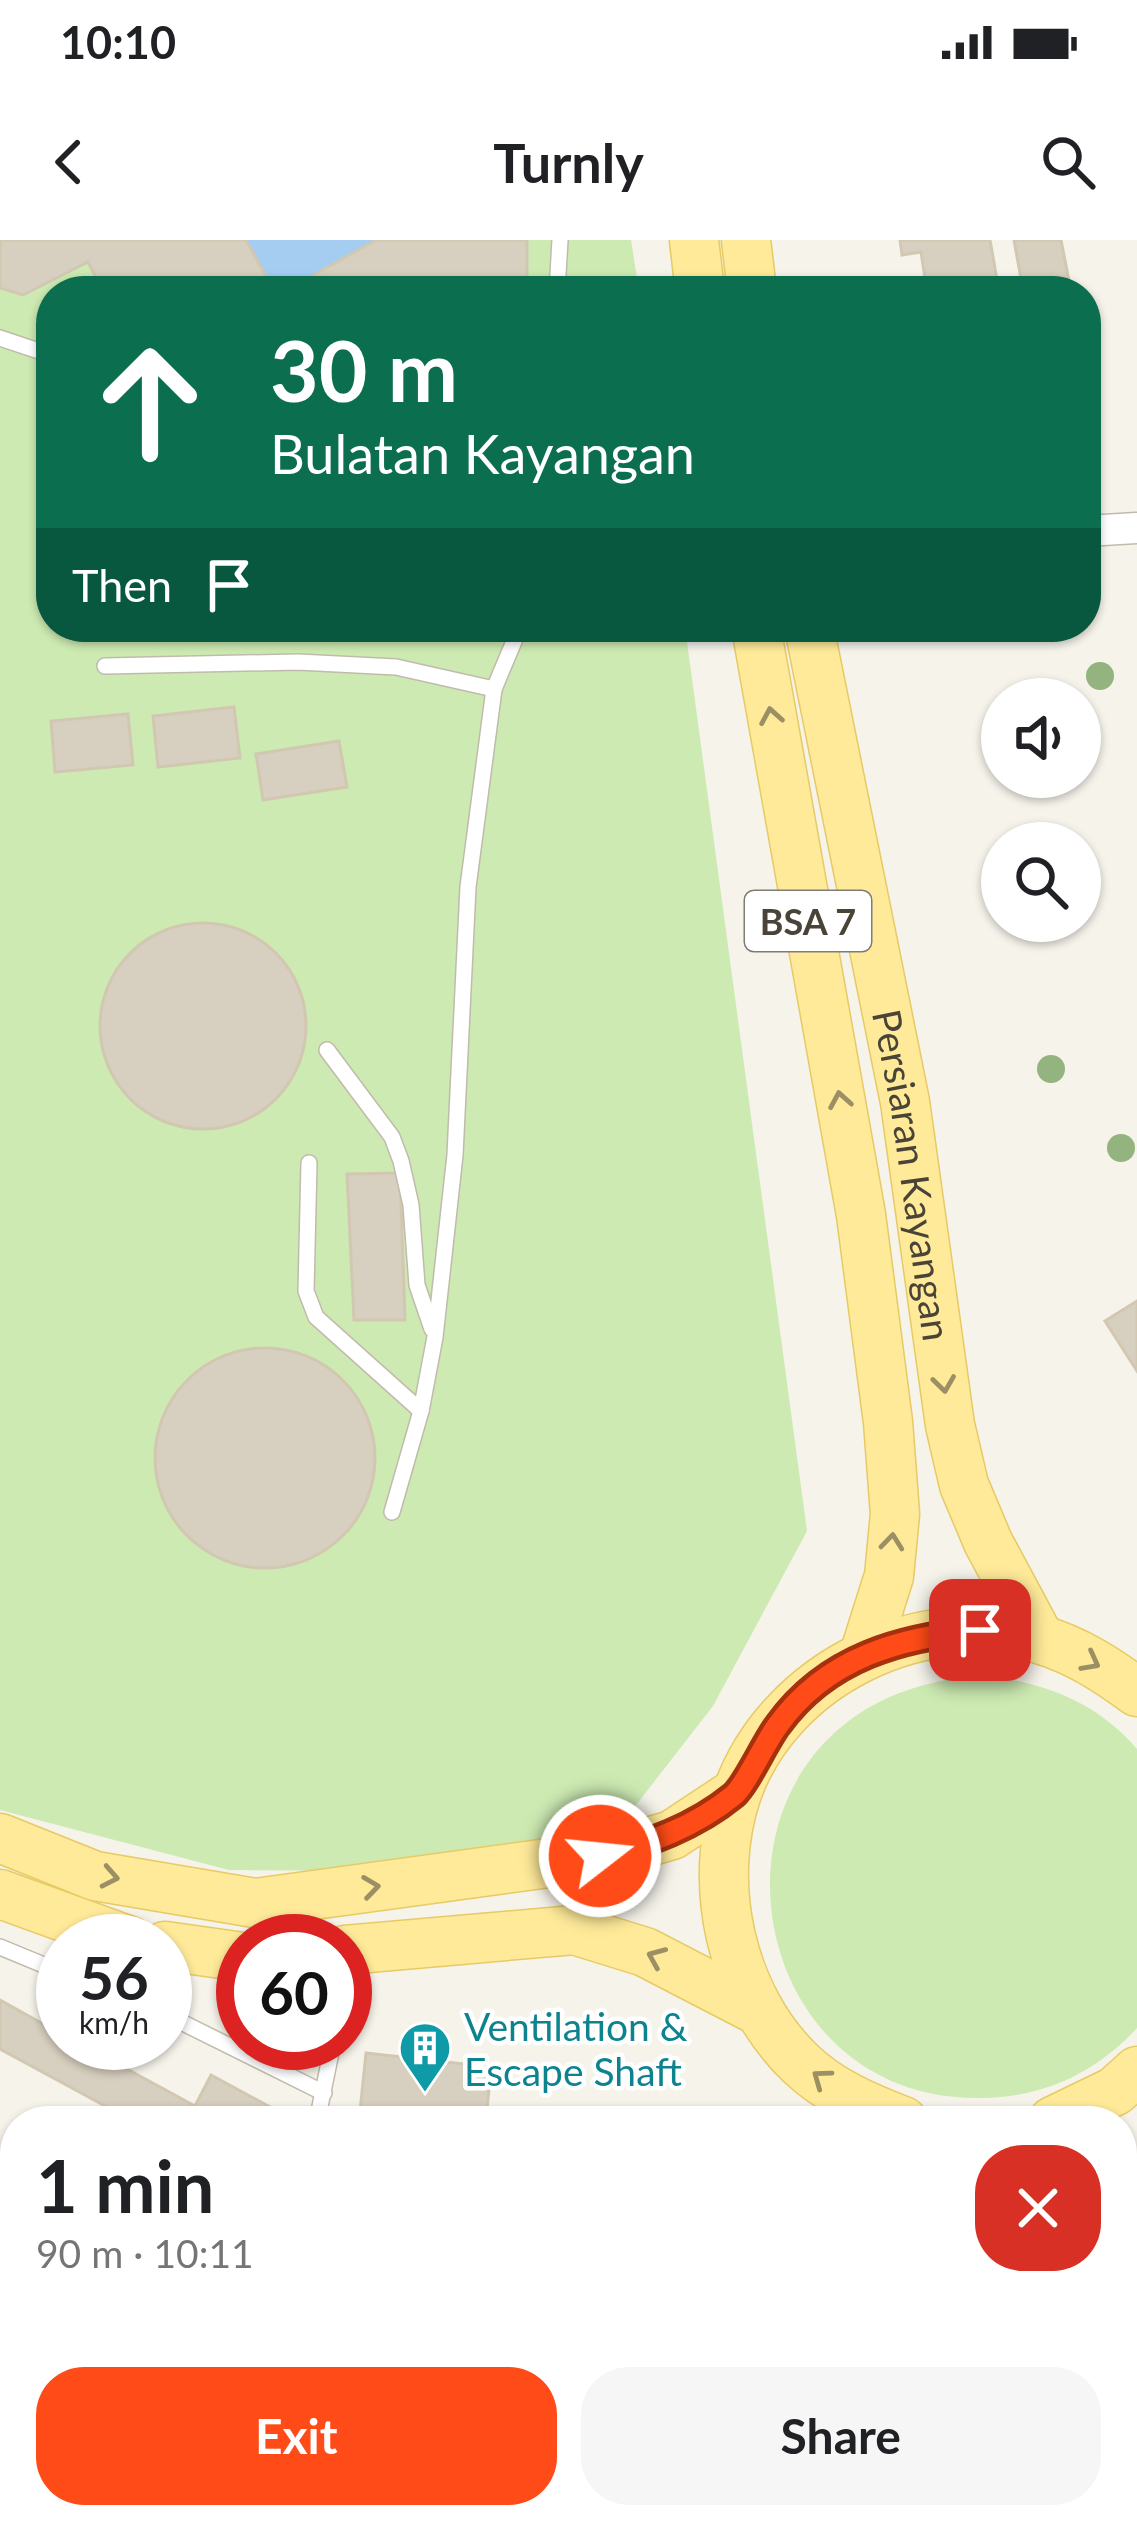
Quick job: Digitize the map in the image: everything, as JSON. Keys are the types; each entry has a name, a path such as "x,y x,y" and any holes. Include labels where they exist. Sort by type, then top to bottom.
{"main road":[{"path":"694,240 698,276"},
{"path":"746,240 750,276"},
{"name":"Persiaran Kayangan","path":"758,642 860,1215 888,1422 895,1514 889,1576 864,1654"},
{"name":"Persiaran Kayangan","path":"812,642 905,1102 954,1445 964,1485 988,1542 1040,1639"},
{"path":"865,2106 801,2063 759,2011 732,1948 723,1881 737,1792 781,1720 819,1683 864,1654 921,1635 980,1630 1040,1639 1094,1661 1137,1692"},
{"path":"0,1838 95,1876 255,1903 600,1856 672,1834 737,1792"},
{"path":"0,1894 55,1914"},
{"path":"372,1947 574,1930 645,1952 759,2011"},
{"path":"1090,2106 1119,2094"}],"street":[{"path":"1101,530 1137,528"}],"lane":[{"path":"558,276 560,240"},
{"path":"0,338 36,350"},
{"path":"392,1512 421,1411 434,1337 455,1155 468,887 494,689 514,642"},
{"path":"105,667 298,662 396,667 494,689"},
{"path":"327,1050 392,1137 401,1161 411,1204 417,1286 434,1337"},
{"path":"309,1162 306,1291 316,1317 421,1411"},
{"path":"0,1947 36,1962"},
{"path":"192,2027 324,2093"},
{"path":"321,2106 328,2070"}],"green space":[{"path":"0,240 631,240 637,276 36,276 36,642 687,642 807,1531 713,1706 629,1814 574,1839 399,1871 229,1870 0,1810"},
{"path":"979,1676 1024,1682 1066,1696 1104,1718 1137,1749 1137,2028 1105,2057 1068,2079 1028,2093 984,2098 896,2083 830,2038 788,1973 770,1898 780,1821 817,1752 883,1700"}],"water":[{"path":"246,240 376,240 312,276 266,276"}],"building":[{"path":"0,240 246,240 266,276 95,276 88,262 60,276 36,276 36,288 23,295 0,288"},
{"path":"376,240 527,240 527,276 312,276"},
{"path":"900,240 990,240 996,276 925,276 921,252 902,255"},
{"path":"1014,240 1061,240 1068,276 1020,276"},
{"path":"234,707 240,758 158,767 153,716"},
{"path":"128,714 133,765 55,772 51,721"},
{"path":"339,741 347,787 263,800 256,754"},
{"path":"203,923 242,931 276,953 298,987 306,1026 298,1065 276,1099 242,1121 203,1129 164,1121 130,1099 108,1065 100,1026 108,987 130,953 164,931"},
{"path":"400,1173 405,1320 354,1320 347,1174"},
{"path":"1137,1301 1137,1371 1105,1321"},
{"path":"265,1348 307,1356 343,1380 367,1416 375,1458 367,1500 343,1536 307,1560 265,1568 223,1560 187,1536 163,1500 155,1458 163,1416 187,1380 223,1356"},
{"path":"0,2000 36,2020 36,2068 0,2049"},
{"name":"Ventilation & Escape Shaft","path":"372,2054 491,2067 487,2106 361,2106 364,2070 372,2070"},
{"path":"39,2070 129,2070 195,2106 105,2106"},
{"path":"211,2075 268,2106 195,2106"}],"place":[{"name":"Ventilation & Escape Shaft","path":"425,2094"}],"route":[{"path":"600,1856 672,1834 737,1792 781,1720 819,1683 864,1654 921,1635 980,1630"}]}
